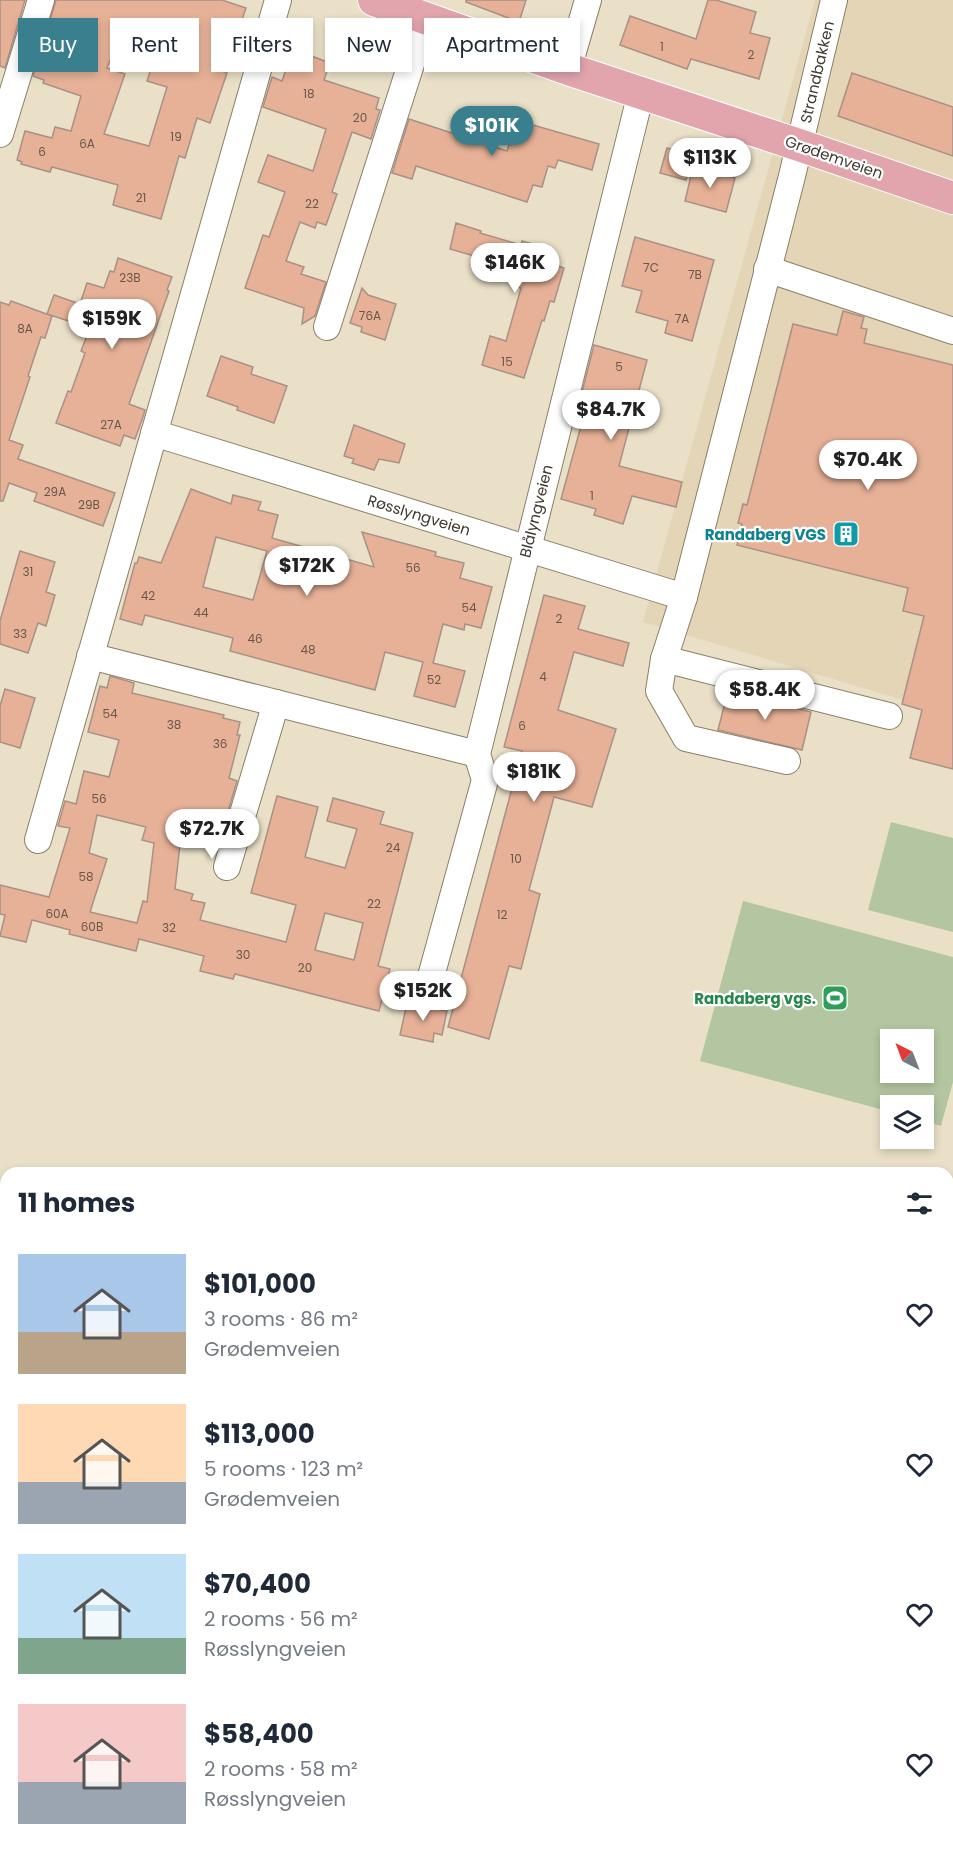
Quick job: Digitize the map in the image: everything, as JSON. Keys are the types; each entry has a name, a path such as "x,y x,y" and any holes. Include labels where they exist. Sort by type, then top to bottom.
{"main road":[{"name":"Grødemveien","path":"374,0 426,17"},
{"name":"Grødemveien","path":"577,72 953,198"}],"street":[{"path":"0,134 41,0"},
{"path":"38,840 278,0"},
{"path":"580,28 588,0"},
{"name":"Strandbakken","path":"787,761 686,738 659,691 664,660 684,597 800,145 834,0"},
{"path":"327,327 426,17"},
{"name":"Blålyngveien","path":"427,991 485,780 477,754 641,93"},
{"path":"768,269 953,331"},
{"name":"Røsslyngveien","path":"154,434 684,597"},
{"path":"90,656 477,754"},
{"path":"664,660 889,716"},
{"path":"227,867 276,703"}],"shaded area":[{"path":"815,0 953,0 953,715 643,622"}],"green space":[{"path":"891,822 953,838 953,932 868,910"},
{"name":"Randaberg vgs.","path":"743,901 953,957 953,1082 941,1126 934,1124 934,1095 880,1095 880,1109 700,1061"}],"building":[{"path":"0,0 25,0 5,68 0,66"},
{"path":"56,0 222,0 246,8 243,18 211,18 211,72 227,73 210,123 197,118 185,158 179,156 161,219 113,205 118,185 52,167 50,172 21,164 22,162 17,160 25,131 52,138 55,127 71,131 81,96 43,83 44,80 33,76 34,72 98,72 98,18 51,18","holes":["110,18 199,18 199,72 150,72 147,81 167,87 149,146 104,134 125,74 110,72 107,68 110,61"]},
{"path":"466,0 526,0 520,18 508,18 466,2"},
{"path":"708,0 716,0 756,12 750,33 770,38 759,79 691,59 687,69 620,45 630,16 696,39"},
{"path":"313,57 325,61 327,72 324,80 379,98 376,109 380,110 371,139 352,132 332,192 337,194 326,225 317,222 315,228 300,222 286,261 304,267 301,274 326,282 315,316 302,324 304,308 245,288 263,235 269,237 285,192 258,182 268,155 313,171 326,129 263,107 272,77 282,81 285,72 313,72"},
{"path":"852,73 953,107 953,156 838,116"},
{"path":"409,119 507,151 515,125 518,126 519,121 599,144 592,170 558,160 555,168 548,166 542,187 533,185 527,202 416,166 412,179 392,173"},
{"path":"667,148 693,155 686,180 660,173"},
{"path":"693,167 735,178 726,212 685,201"},
{"path":"456,223 521,245 522,241 550,249 546,262 564,268 554,302 550,301 544,321 542,320 524,378 482,365 490,336 506,341 521,288 511,285 516,268 450,249"},
{"path":"635,237 714,260 692,341 665,333 668,321 636,312 642,291 622,286"},
{"path":"118,258 172,277 129,404 145,410 143,417 135,439 124,435 120,446 56,423 68,391 71,392 85,353 81,351 90,328 47,314 54,295 80,304 87,283 104,288 110,271 114,272"},
{"path":"362,288 368,295 396,304 385,340 361,332 362,327 350,323"},
{"path":"11,301 52,316 45,338 41,337 9,440 23,445 18,459 115,493 103,526 34,501 37,493 9,483 3,501 0,501 0,302 9,305"},
{"name":"Randaberg VGS","path":"843,311 864,317 861,328 867,329 864,343 953,365 953,769 910,758 922,710 902,704 924,616 903,611 908,588 737,545 742,524 738,523 743,504 747,505 793,324 837,335"},
{"path":"594,345 647,360 619,466 682,482 676,507 632,496 623,524 594,515 596,509 561,499 581,426 574,424"},
{"path":"221,356 253,367 251,374 287,386 274,423 207,396"},
{"path":"354,425 405,444 399,463 379,459 374,470 352,463 354,459 344,456"},
{"path":"191,489 231,504 233,495 261,502 258,510 278,515 272,538 374,567 362,532 436,552 435,556 464,563 460,578 492,587 481,628 465,624 464,630 443,624 433,663 465,671 455,707 414,696 423,662 385,652 375,690 230,651 233,638 145,615 142,625 120,619 135,563 139,557 161,563","holes":["216,537 267,551 253,600 203,587"]},
{"path":"20,551 55,562 46,592 55,595 46,626 38,623 28,653 0,644 0,621"},
{"path":"544,595 585,606 578,629 629,643 623,666 574,652 558,710 616,729 592,807 554,797 529,890 540,894 521,969 509,966 489,1039 448,1027 522,751 504,747"},
{"path":"110,676 134,683 132,693 224,715 223,718 240,722 237,735 240,735 229,778 237,781 222,832 190,824 186,837 181,836 175,889 193,894 191,900 205,903 200,920 286,942 296,905 251,893 277,796 318,807 305,857 345,868 357,829 327,821 333,798 384,812 380,824 413,833 378,966 390,969 379,1011 235,974 233,979 200,971 204,956 139,939 136,951 69,934 70,930 32,920 26,942 0,936 5,915 0,914 0,885 49,897 70,828 58,826 65,801 76,804 84,771 109,777 119,740 88,732 100,686 107,688","holes":["97,815 146,827 142,840 154,843 147,902 143,901 137,923 90,912 107,859 89,853","325,913 363,923 354,960 315,950"]},
{"path":"5,689 35,698 20,748 0,742 0,706"},
{"path":"728,691 811,712 802,750 718,730"},
{"path":"407,1003 447,1011 442,1035 434,1033 433,1042 400,1035"}],"place":[{"name":"Randaberg VGS","path":"846,534"},
{"name":"Randaberg vgs.","path":"835,998"}]}
